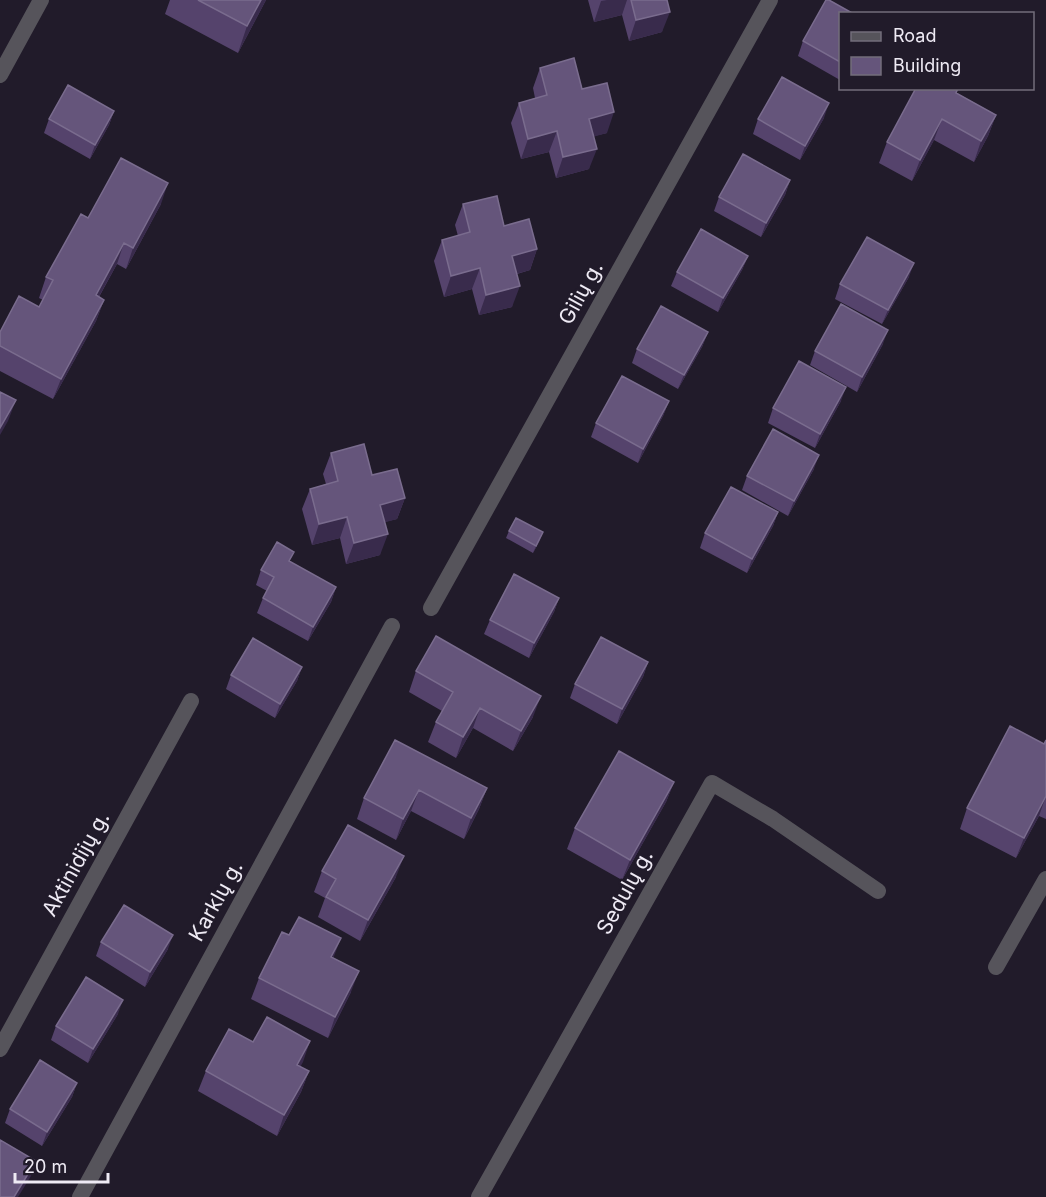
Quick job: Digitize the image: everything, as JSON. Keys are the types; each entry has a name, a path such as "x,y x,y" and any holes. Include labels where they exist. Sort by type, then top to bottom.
{"street":[{"path":"0,75 41,0"},
{"name":"Gilių g.","path":"431,608 770,0"},
{"name":"Karklų g.","path":"80,1197 392,626"},
{"name":"Aktinidijų g.","path":"0,1049 191,701"},
{"name":"Sedulų g.","path":"479,1197 712,783 773,819 878,891"},
{"path":"996,968 1046,879"}],"building":[{"path":"198,0 261,0 247,26"},
{"path":"631,0 667,0 670,12 636,20"},
{"path":"826,0 850,12 839,12 839,61 803,41"},
{"path":"574,58 582,89 607,83 614,112 589,119 597,149 563,157 557,131 528,139 519,103 547,95 540,68"},
{"path":"782,77 829,103 805,146 758,119"},
{"path":"68,85 114,111 95,145 49,119"},
{"path":"915,90 957,90 956,93 996,115 981,141 942,119 920,160 887,142"},
{"path":"743,154 790,180 766,223 719,197"},
{"path":"121,158 168,183 133,248 124,243 96,295 104,300 61,379 0,346 0,332 19,296 39,307 53,280 46,277 81,214 88,218"},
{"path":"497,196 504,226 529,219 537,249 512,256 520,286 486,295 480,268 451,276 442,240 470,232 463,204"},
{"path":"701,229 748,256 723,298 677,272"},
{"path":"867,237 914,263 888,310 840,284"},
{"path":"841,304 888,330 862,377 815,351"},
{"path":"661,306 708,332 684,375 637,349"},
{"path":"799,361 846,387 820,434 773,408"},
{"path":"622,376 669,401 643,449 596,423"},
{"path":"0,392 16,400 0,428"},
{"path":"773,429 819,455 794,501 747,476"},
{"path":"364,444 372,475 397,469 405,498 380,505 388,534 354,543 347,517 319,524 310,489 338,481 331,453"},
{"path":"731,487 778,512 752,559 705,533"},
{"path":"516,518 543,532 536,546 509,531"},
{"path":"277,542 294,552 289,561 336,587 313,627 263,598 274,577 261,570"},
{"path":"514,574 559,598 534,643 490,620"},
{"path":"436,636 541,696 521,731 480,708 463,737 436,722 453,692 416,671"},
{"path":"601,637 648,662 622,709 575,684"},
{"path":"253,638 302,667 280,704 231,675"},
{"path":"1010,726 1044,744 1046,740 1046,796 1024,838 967,808"},
{"path":"395,740 487,788 471,818 419,790 403,819 364,798"},
{"path":"619,751 674,782 630,860 575,828"},
{"path":"348,825 404,856 368,920 326,897 336,879 322,871"},
{"path":"124,905 173,935 150,972 101,942"},
{"path":"299,917 341,938 331,957 359,971 335,1017 259,978 282,932 289,935"},
{"path":"86,977 123,1000 93,1049 56,1026"},
{"path":"267,1017 310,1041 297,1065 309,1071 284,1115 206,1071 229,1029 253,1042"},
{"path":"40,1060 77,1083 47,1132 10,1109"},
{"path":"0,1140 36,1161 14,1197 0,1197"}]}
